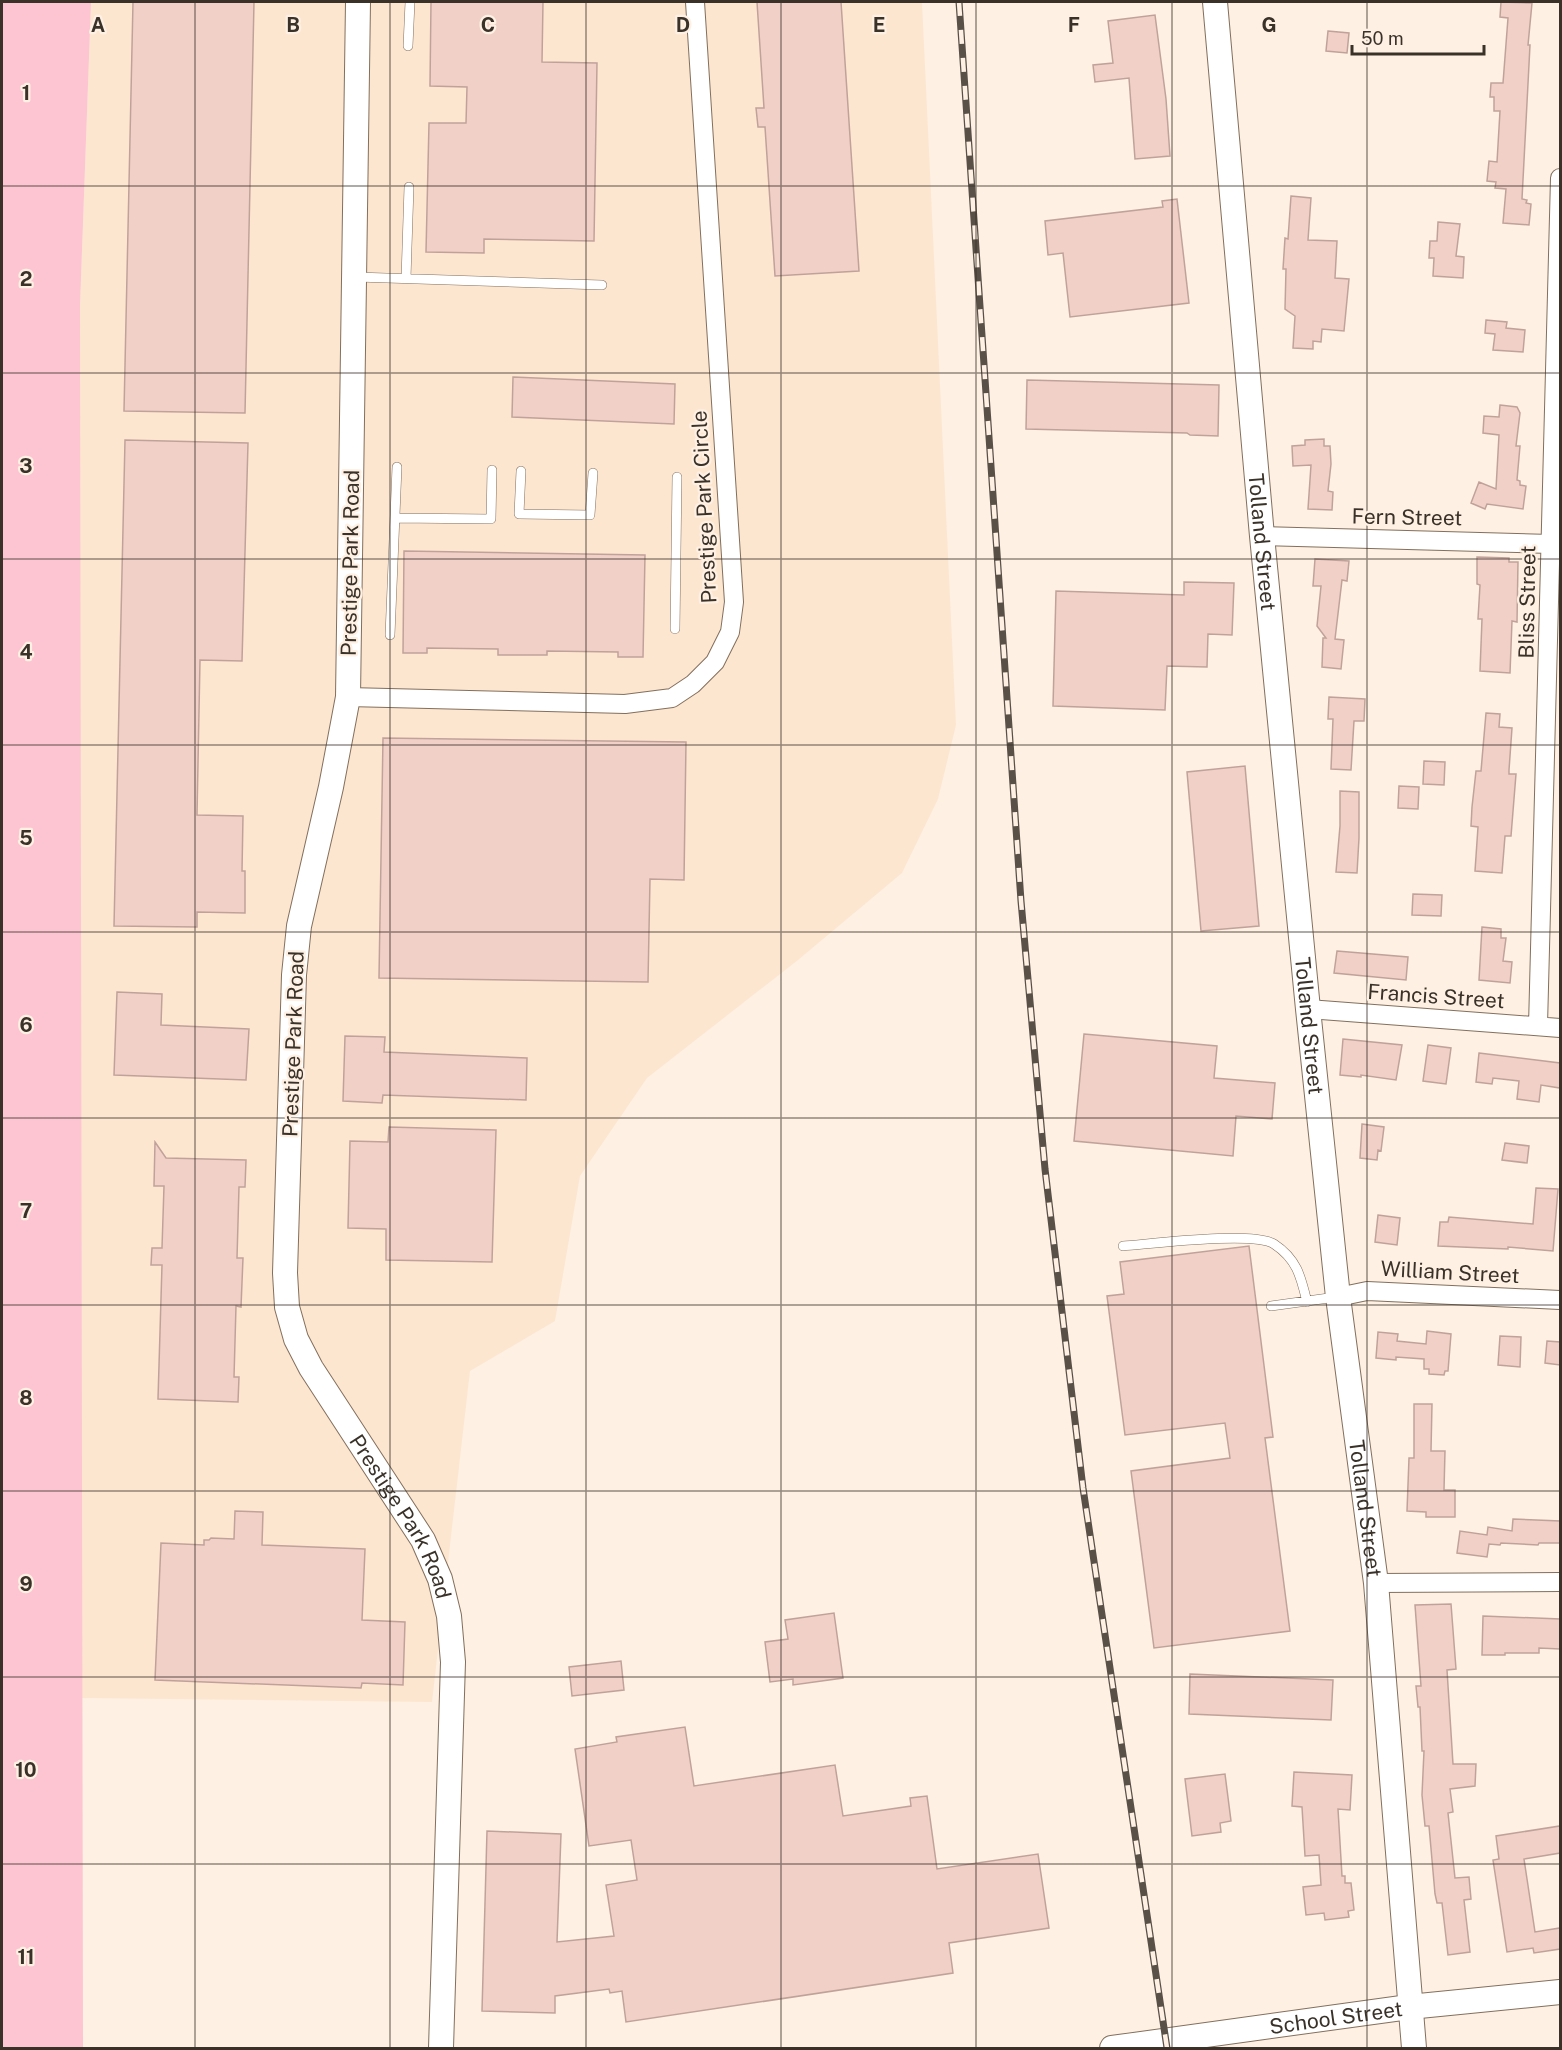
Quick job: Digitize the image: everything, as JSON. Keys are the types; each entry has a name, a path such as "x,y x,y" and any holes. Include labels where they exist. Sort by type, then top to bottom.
{"main road":[{"name":"Prestige Park Road","path":"358,2 348,697 299,926 294,975 285,1273 286,1295 296,1339 311,1368 423,1540 440,1579 449,1616 453,1662 441,2049"},
{"name":"Tolland Street","path":"1215,2 1262,536 1308,1009 1338,1297 1376,1583 1414,2049"},
{"name":"School Street","path":"1112,2049 1409,2007 1560,1992"}],"street":[{"name":"Prestige Park Circle","path":"348,697 625,704 672,698 693,684 715,662 730,632 734,602 695,2"},
{"name":"Bliss Street","path":"1538,1026 1554,701 1551,544 1560,178"},
{"name":"Fern Street","path":"1262,536 1551,544"},
{"name":"Francis Street","path":"1308,1009 1560,1028"},
{"name":"William Street","path":"1338,1297 1367,1291 1560,1300"},
{"path":"1376,1583 1560,1582"}],"lane":[{"path":"408,46 410,2"},
{"path":"406,278 409,187"},
{"path":"354,277 602,285"},
{"path":"390,635 398,467"},
{"path":"396,518 491,519 492,470"},
{"path":"521,471 519,514 590,515 593,473"},
{"path":"675,629 677,477"},
{"path":"1123,1246 1247,1237 1272,1243 1295,1264 1300,1273 1307,1302"},
{"path":"1271,1306 1338,1297"}],"shaded area":[{"path":"2,2 91,2 80,306 83,2048 2,2048"},
{"path":"91,2 922,2 956,725 938,799 902,873 798,960 647,1078 580,1176 555,1321 470,1371 432,1702 81,1698 80,306"}],"building":[{"path":"133,2 254,2 245,413 124,411"},
{"path":"431,2 543,2 542,62 597,63 594,241 484,239 484,253 426,252 429,123 466,123 467,87 430,86"},
{"path":"757,2 841,2 859,271 775,276 765,127 758,127 756,108 764,108"},
{"path":"1501,2 1532,3 1528,45 1530,45 1522,199 1531,204 1529,225 1503,223 1506,189 1495,188 1496,182 1487,181 1489,161 1497,162 1500,111 1494,111 1494,97 1490,97 1491,83 1503,83 1508,18 1500,17"},
{"path":"1155,15 1166,99 1170,156 1135,159 1129,78 1095,82 1093,65 1113,63 1108,21"},
{"path":"1328,31 1349,33 1347,53 1326,51"},
{"path":"1291,196 1311,198 1308,240 1337,241 1335,278 1349,279 1344,331 1322,329 1321,342 1313,341 1313,349 1293,348 1295,316 1285,309 1286,269 1283,269"},
{"path":"1177,199 1189,303 1070,317 1063,253 1048,255 1045,221 1163,207 1162,201"},
{"path":"1438,222 1460,224 1456,256 1464,257 1463,278 1433,276 1434,258 1429,258 1430,241 1437,241"},
{"path":"1486,320 1507,322 1506,328 1525,330 1523,352 1493,350 1495,334 1485,333"},
{"path":"513,377 675,384 674,424 512,417"},
{"path":"1027,380 1219,385 1218,436 1187,433 1026,429"},
{"path":"1500,405 1517,407 1520,413 1516,446 1520,446 1517,480 1520,481 1520,485 1526,486 1523,509 1487,504 1485,509 1471,503 1479,482 1496,489 1499,435 1483,433 1484,416 1499,417"},
{"path":"1324,439 1324,446 1330,446 1328,491 1333,492 1332,510 1308,509 1311,465 1293,466 1292,446 1305,445 1305,440"},
{"path":"125,440 248,443 242,661 200,660 197,815 243,816 242,871 245,871 245,913 197,912 197,927 114,926"},
{"path":"404,551 645,555 643,657 618,657 618,652 547,651 547,655 498,655 498,649 427,648 427,653 403,653"},
{"path":"1477,557 1509,558 1509,562 1518,562 1517,622 1512,621 1510,673 1480,671 1482,619 1478,619 1480,585 1477,584"},
{"path":"1315,559 1349,561 1347,581 1342,580 1335,639 1344,640 1341,669 1322,667 1323,638 1326,638 1317,626 1321,586 1313,586"},
{"path":"1184,582 1234,583 1232,635 1208,634 1207,667 1167,666 1165,710 1053,706 1056,591 1184,595"},
{"path":"1329,697 1365,699 1364,721 1354,721 1351,770 1331,769 1333,719 1328,719"},
{"path":"1486,713 1500,714 1499,727 1512,728 1509,774 1516,774 1511,836 1505,836 1502,873 1475,871 1478,827 1471,826 1472,807 1476,771 1481,771"},
{"path":"383,738 686,742 684,880 650,879 648,982 379,978"},
{"path":"1424,761 1445,762 1444,785 1423,784"},
{"path":"1245,766 1259,926 1201,931 1187,772"},
{"path":"1399,786 1419,787 1418,809 1398,808"},
{"path":"1340,791 1359,792 1357,873 1336,872"},
{"path":"1413,894 1442,895 1441,916 1412,915"},
{"path":"1482,927 1501,929 1501,938 1506,938 1503,961 1512,962 1510,983 1479,980"},
{"path":"1337,951 1408,957 1406,980 1334,973"},
{"path":"117,992 162,994 161,1025 249,1029 246,1080 114,1075"},
{"path":"1084,1034 1217,1046 1214,1078 1275,1083 1272,1119 1236,1116 1233,1156 1074,1141"},
{"path":"345,1036 385,1037 384,1052 527,1058 526,1100 383,1095 382,1103 343,1101"},
{"path":"1343,1039 1402,1045 1396,1080 1361,1075 1361,1077 1340,1075"},
{"path":"1428,1045 1451,1048 1446,1084 1423,1081"},
{"path":"1479,1053 1560,1063 1560,1088 1541,1085 1539,1102 1517,1099 1519,1081 1493,1078 1492,1084 1476,1082"},
{"path":"1362,1124 1384,1127 1381,1151 1378,1150 1377,1160 1360,1158"},
{"path":"389,1127 496,1130 492,1262 386,1260 386,1229 348,1228 350,1141 388,1142"},
{"path":"155,1142 166,1158 246,1160 245,1187 239,1187 237,1258 243,1258 241,1307 236,1306 234,1377 239,1377 238,1402 158,1399 162,1265 151,1265 152,1248 162,1248 164,1186 154,1186"},
{"path":"1505,1143 1529,1146 1527,1163 1502,1160"},
{"path":"1536,1188 1558,1189 1553,1251 1508,1247 1508,1249 1438,1246 1440,1222 1448,1222 1449,1217 1533,1224"},
{"path":"1378,1215 1400,1218 1397,1245 1375,1242"},
{"path":"1249,1246 1273,1437 1265,1438 1290,1631 1154,1648 1131,1471 1230,1458 1225,1423 1125,1435 1107,1296 1124,1294 1120,1262"},
{"path":"1427,1331 1451,1334 1448,1371 1445,1371 1444,1375 1429,1374 1429,1369 1424,1369 1424,1359 1376,1358 1378,1332 1398,1334 1397,1341 1426,1344"},
{"path":"1500,1336 1521,1337 1520,1367 1498,1365"},
{"path":"1547,1341 1560,1342 1560,1365 1545,1363"},
{"path":"1414,1404 1432,1404 1431,1451 1445,1451 1444,1490 1455,1490 1455,1517 1426,1517 1426,1512 1407,1511 1409,1458 1414,1458"},
{"path":"235,1511 263,1512 262,1545 365,1549 362,1620 405,1622 403,1685 362,1683 361,1688 155,1680 161,1543 204,1545 204,1540 211,1538 234,1539"},
{"path":"1513,1519 1560,1521 1560,1543 1489,1544 1487,1557 1457,1553 1460,1531 1487,1535 1488,1527 1512,1531"},
{"path":"1451,1604 1456,1669 1447,1670 1453,1764 1476,1764 1475,1786 1450,1789 1453,1812 1448,1813 1455,1878 1469,1877 1471,1899 1464,1900 1470,1952 1448,1955 1442,1903 1437,1903 1435,1894 1429,1826 1425,1826 1422,1795 1424,1751 1422,1751 1420,1707 1418,1707 1416,1686 1421,1686 1415,1605"},
{"path":"834,1613 843,1678 793,1685 793,1679 770,1682 765,1642 788,1639 785,1620"},
{"path":"1483,1616 1560,1619 1560,1649 1539,1648 1539,1653 1482,1655"},
{"path":"621,1661 624,1690 572,1696 569,1667"},
{"path":"1190,1674 1333,1680 1331,1720 1189,1714"},
{"path":"685,1727 694,1786 835,1765 843,1816 911,1806 910,1798 927,1796 937,1869 1038,1854 1049,1928 949,1943 953,1973 626,2022 622,1991 610,1993 609,1989 555,1996 555,2013 482,2011 487,1831 561,1834 557,1942 614,1936 606,1885 637,1880 631,1840 589,1846 575,1749 617,1742 616,1737"},
{"path":"1294,1772 1352,1775 1350,1810 1338,1809 1342,1876 1345,1876 1345,1883 1351,1883 1354,1910 1348,1911 1349,1917 1325,1920 1324,1913 1306,1915 1303,1887 1321,1885 1319,1855 1305,1856 1302,1807 1292,1806"},
{"path":"1225,1774 1231,1821 1220,1823 1221,1832 1192,1836 1185,1779"},
{"path":"1560,1826 1560,1853 1524,1859 1535,1932 1560,1928 1560,1949 1534,1953 1533,1948 1507,1952 1493,1860 1499,1859 1496,1836"}],"railway":[{"path":"959,2 1021,901 1045,1169 1083,1488 1167,2048"}]}
